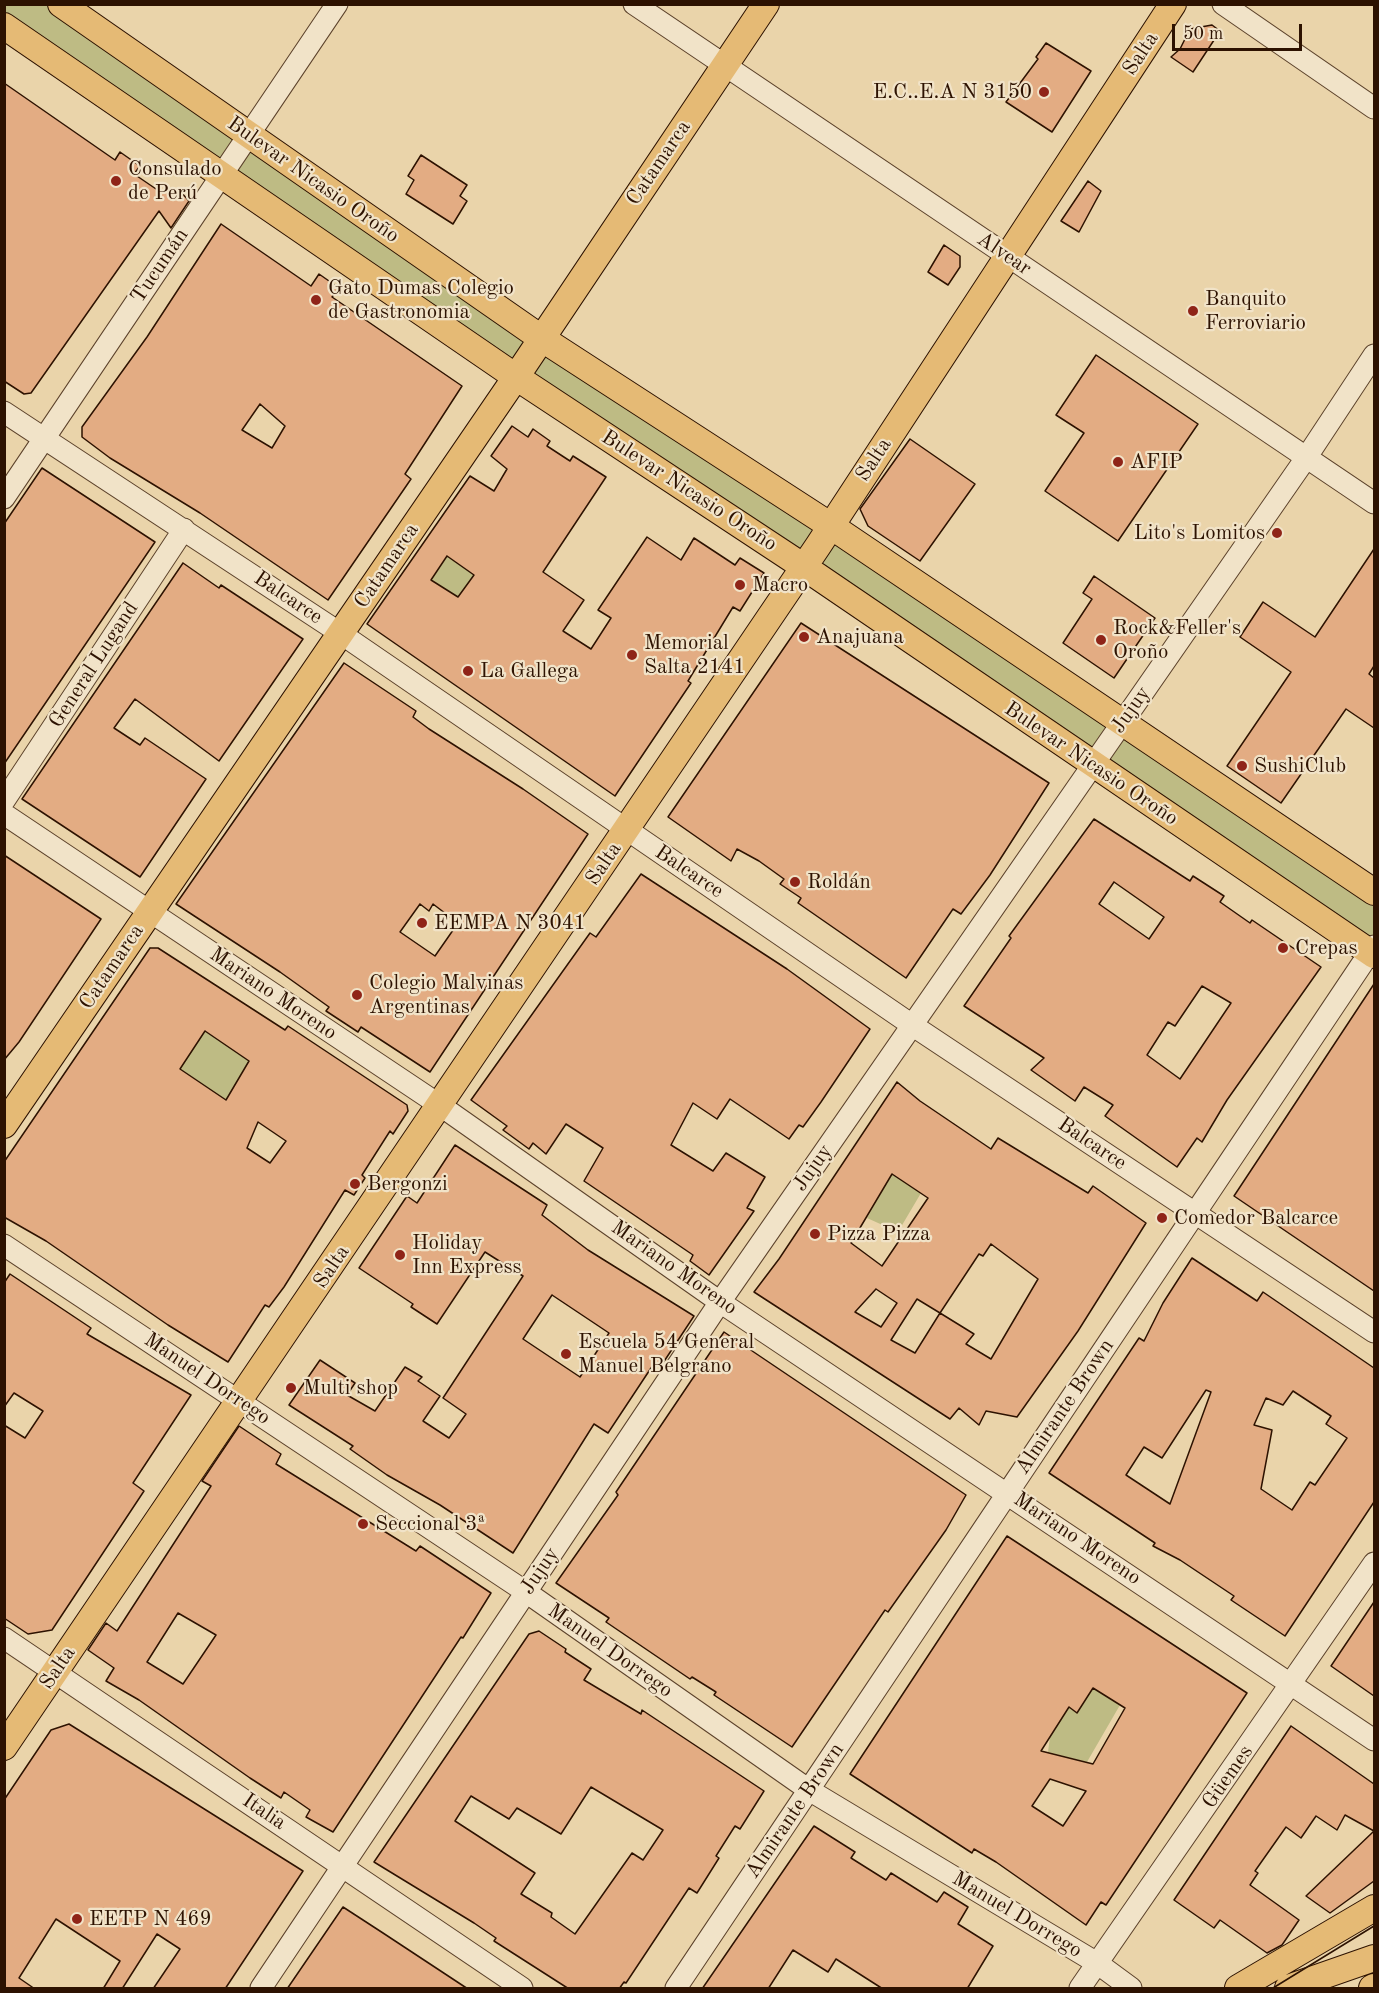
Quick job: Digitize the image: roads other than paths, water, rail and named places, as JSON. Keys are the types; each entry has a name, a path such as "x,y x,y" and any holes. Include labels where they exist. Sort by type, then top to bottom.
{"main road":[{"name":"Bulevar Nicasio Oroño","path":"61,4 541,338 831,526 1374,892"},
{"name":"Catamarca","path":"4,1125 516,376 766,4"},
{"name":"Salta","path":"4,1747 441,1106 804,567 1173,4"},
{"name":"Bulevar Nicasio Oroño","path":"4,26 516,376 804,567 1092,765 1373,951"},
{"path":"1238,1989 1374,1908"},
{"path":"1288,1989 1374,1958"}],"street":[{"name":"Tucumán","path":"4,498 337,4"},
{"name":"Alvear","path":"634,4 1374,503"},
{"path":"1223,4 1374,108"},
{"name":"Jujuy","path":"261,1989 720,1302 1306,458 1374,355"},
{"name":"Balcarce","path":"4,412 340,633 912,1025 1374,1332"},
{"name":"General Lugand","path":"4,801 184,529"},
{"name":"Mariano Moreno","path":"4,814 441,1106 720,1302 1374,1740"},
{"name":"Almirante Brown","path":"676,1989 1373,951"},
{"name":"Manuel Dorrego","path":"4,1245 526,1592 809,1790 1097,1963 1131,1989"},
{"name":"Güemes","path":"1080,1989 1293,1685 1374,1563"},
{"name":"Italia","path":"4,1638 522,1989"}],"tram line":[{"path":"1273,1988 1374,1926"}],"place":[{"name":"E.C..E.A N 3150","path":"1044,92"},
{"name":"Consulado de Perú","path":"116,181"},
{"name":"Gato Dumas Colegio de Gastronomia","path":"316,300"},
{"name":"Banquito Ferroviario","path":"1193,311"},
{"name":"AFIP","path":"1118,462"},
{"name":"Lito's Lomitos","path":"1277,533"},
{"name":"Macro","path":"740,585"},
{"name":"Anajuana","path":"804,637"},
{"name":"Rock&Feller's Oroño","path":"1101,640"},
{"name":"Memorial Salta 2141","path":"632,655"},
{"name":"La Gallega","path":"468,671"},
{"name":"SushiClub","path":"1242,766"},
{"name":"Roldán","path":"795,882"},
{"name":"EEMPA N 3041","path":"422,923"},
{"name":"Crepas","path":"1283,948"},
{"name":"Colegio Malvinas Argentinas","path":"357,995"},
{"name":"Bergonzi","path":"355,1184"},
{"name":"Comedor Balcarce","path":"1162,1218"},
{"name":"Pizza Pizza","path":"815,1234"},
{"name":"Holiday Inn Express","path":"400,1255"},
{"name":"Escuela 54 General Manuel Belgrano","path":"566,1354"},
{"name":"Multi shop","path":"291,1388"},
{"name":"Seccional 3ª","path":"363,1524"},
{"name":"EETP N 469","path":"77,1919"}]}
